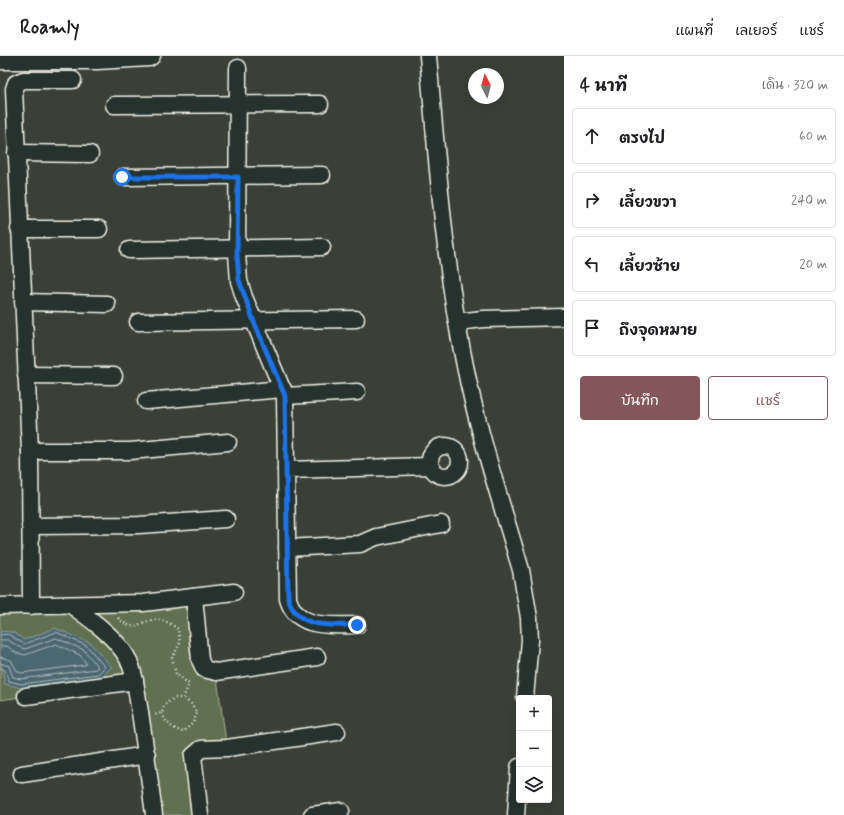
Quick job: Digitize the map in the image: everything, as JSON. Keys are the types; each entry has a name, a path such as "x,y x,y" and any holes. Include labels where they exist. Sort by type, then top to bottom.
{"street":[{"path":"0,61 97,61 148,58 152,56"},
{"path":"428,56 436,143 457,322 476,414 521,570 526,594 530,640 525,695"},
{"path":"238,68 237,248 239,280 254,322 284,392 288,598 291,608 299,616 310,623 357,625"},
{"path":"31,606 30,451 19,229 14,88 16,83 23,80 73,80"},
{"path":"114,105 320,104"},
{"path":"16,153 90,154"},
{"path":"122,177 322,175"},
{"path":"19,229 99,229"},
{"path":"129,250 322,247"},
{"path":"23,302 107,304"},
{"path":"457,322 483,319 564,318"},
{"path":"138,322 254,322 356,319"},
{"path":"26,375 114,376"},
{"path":"146,401 284,392 357,392"},
{"path":"30,451 130,452 228,442"},
{"path":"441,446 449,446 456,450 460,457 461,465 457,472 450,476 442,476 434,472 430,466 430,458 434,450 441,446"},
{"path":"460,457 487,452"},
{"path":"286,470 430,466"},
{"path":"30,526 139,525 226,519"},
{"path":"287,548 360,544 376,537 441,524"},
{"path":"0,606 142,603 234,592"},
{"path":"194,597 200,660 204,669 216,672 317,657"},
{"path":"71,605 102,627 124,652 130,664 135,681 147,755 154,815"},
{"path":"26,696 135,681"},
{"path":"200,815 193,756 195,752 337,732"},
{"path":"22,774 147,755"},
{"path":"516,815 517,803"},
{"path":"312,815 341,811"}],"path":[{"path":"116,617 126,625 138,626 153,620 168,622 178,629 180,644 172,658 176,674 189,684 183,698"},
{"path":"174,698 183,698 191,704 197,713 193,723 183,732 174,729 165,721 162,713 164,705 174,698"},
{"path":"141,718 162,713"}],"green space":[{"path":"194,597 203,674 216,672 227,748 194,753 206,815 154,815 134,681 0,700 0,614 31,606"}],"water":[{"path":"55,628 90,643 112,667 100,678 21,688 5,684 0,658 0,632 7,631 13,633 24,640"}],"route":[{"path":"122,177 238,177 237,254 239,280 254,322 285,396 288,598 291,608 299,616 310,623 357,625"}]}
